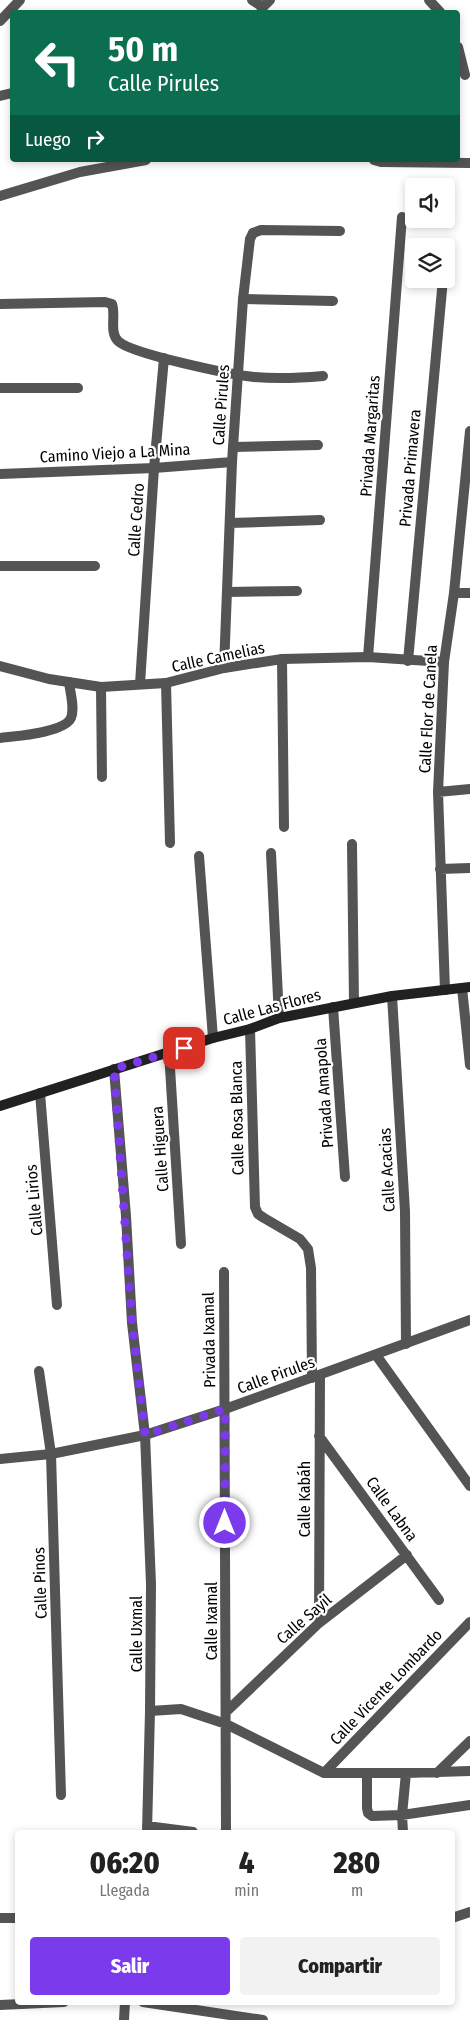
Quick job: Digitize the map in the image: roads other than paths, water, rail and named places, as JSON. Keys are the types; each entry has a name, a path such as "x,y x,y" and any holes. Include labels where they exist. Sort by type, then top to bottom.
{"main road":[{"name":"Calle Las Flores","path":"0,1106 213,1038 250,1029 279,1018 392,996 466,987"}],"street":[{"path":"10,10 20,0"},
{"path":"252,0 265,6"},
{"path":"429,0 438,10"},
{"path":"0,21 10,10"},
{"path":"460,56 464,75"},
{"path":"0,196 80,172 135,162"},
{"path":"382,162 460,162"},
{"name":"Privada Margaritas","path":"368,657 402,217"},
{"name":"Calle Pirules","path":"224,668 232,462 243,299 250,239 253,233 261,230 340,231"},
{"name":"Privada Primavera","path":"408,660 442,288"},
{"path":"243,299 333,301"},
{"path":"0,304 106,302 112,304 114,310 113,329 116,339 122,344 164,358 238,374 284,379 323,376"},
{"name":"Calle Cedro","path":"140,684 154,468 164,358"},
{"path":"0,388 78,388"},
{"name":"Calle Flor de Canela","path":"445,990 438,792 444,662 467,496 470,431"},
{"path":"233,447 318,445"},
{"name":"Camino Viejo a La Mina","path":"0,474 154,468 232,462"},
{"path":"230,523 320,520"},
{"path":"0,566 95,566"},
{"path":"227,592 297,591"},
{"path":"454,593 470,593"},
{"name":"Calle Camelias","path":"0,666 69,682 101,687 166,683 224,668 282,659 368,657 444,662"},
{"path":"282,659 284,827"},
{"path":"0,738 57,728 67,723 71,717 72,707 69,682"},
{"path":"166,683 170,844"},
{"path":"101,687 102,777"},
{"path":"438,792 470,790"},
{"path":"352,844 354,1003"},
{"path":"270,852 279,1018"},
{"path":"199,856 213,1038"},
{"path":"440,869 470,868"},
{"path":"466,987 470,1065"},
{"name":"Calle Acacias","path":"392,996 405,1211 406,1344"},
{"name":"Privada Amapola","path":"333,1007 344,1176"},
{"name":"Calle Rosa Blanca","path":"250,1029 255,1207"},
{"name":"Calle Higuera","path":"169,1052 181,1244"},
{"name":"Calle Uxmal","path":"114,1069 132,1323 145,1435 151,1584 147,1829"},
{"name":"Calle Lirios","path":"40,1093 57,1305"},
{"name":"Calle Kabáh","path":"255,1207 264,1218 300,1239 308,1250 311,1268 320,1436 319,1623"},
{"name":"Privada Ixamal","path":"224,1272 225,1409"},
{"name":"Calle Pirules","path":"0,1459 51,1454 145,1435 225,1409 470,1320"},
{"path":"376,1355 470,1486"},
{"name":"Calle Pinos","path":"39,1371 51,1454 61,1795"},
{"name":"Calle Ixamal","path":"225,1409 226,1830"},
{"name":"Calle Labna","path":"320,1436 439,1600"},
{"name":"Calle Sayil","path":"226,1712 319,1623 407,1555"},
{"name":"Calle Vicente Lombardo","path":"324,1773 470,1622"},
{"path":"150,1711 181,1709 226,1724 324,1773 406,1774 470,1771"},
{"path":"437,1773 470,1741"},
{"path":"367,1774 368,1813 377,1817 470,1805"},
{"path":"403,1830 402,1815 406,1774"},
{"path":"147,1829 162,1830"},
{"path":"455,1917 470,1912"},
{"path":"0,1918 15,1918"},
{"path":"0,2005 15,2004"},
{"path":"124,2020 125,2005"},
{"path":"163,2005 263,2020"}]}
